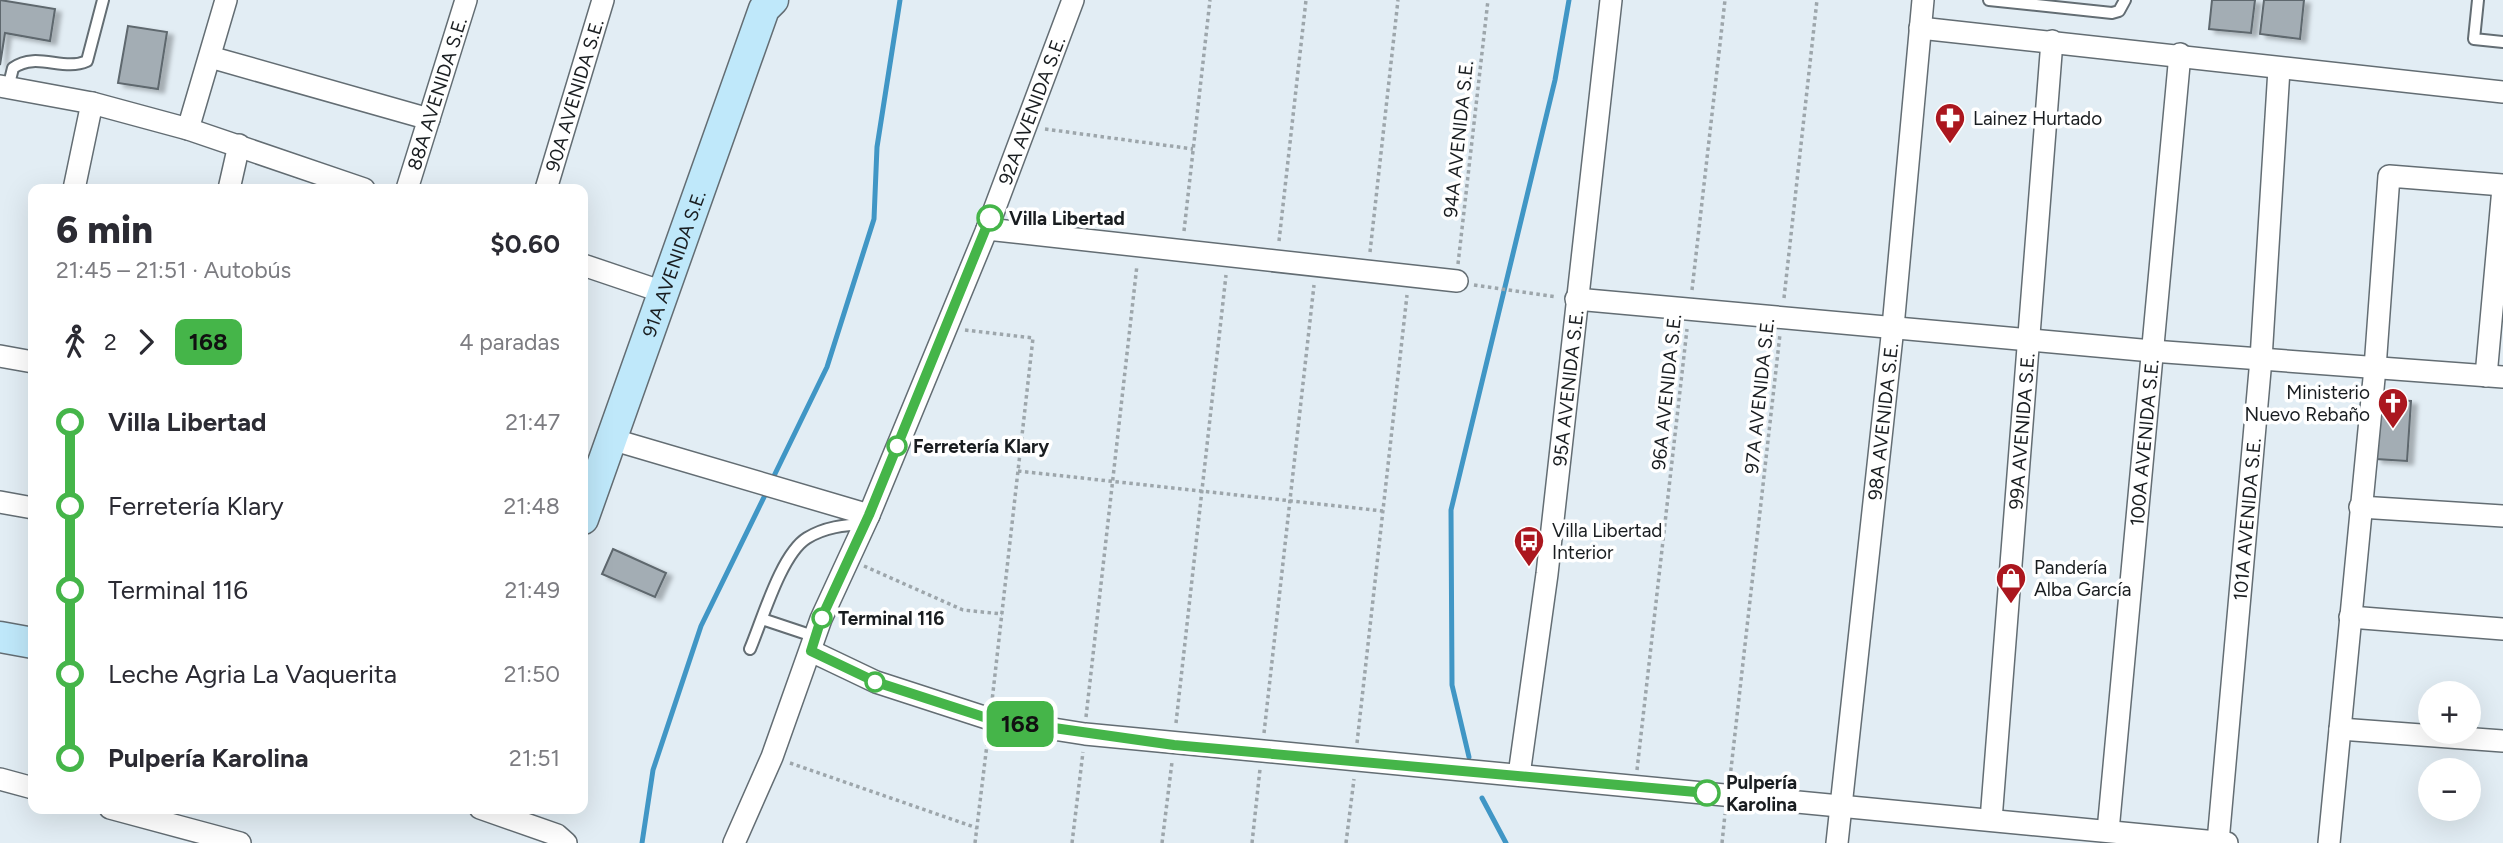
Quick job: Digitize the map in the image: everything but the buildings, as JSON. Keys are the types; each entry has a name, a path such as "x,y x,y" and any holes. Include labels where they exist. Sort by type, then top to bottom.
{"street":[{"path":"188,129 226,0"},
{"name":"88A AVENIDA S.E.","path":"409,184 466,0"},
{"name":"90A AVENIDA S.E.","path":"547,184 603,0"},
{"name":"92A AVENIDA S.E.","path":"734,843 772,757 813,644 986,229 1073,0"},
{"name":"95A AVENIDA S.E.","path":"1519,775 1547,574 1611,0"},
{"name":"98A AVENIDA S.E.","path":"1838,843 1893,327 1923,0"},
{"name":"91A AVENIDA S.E.","path":"588,505 766,3"},
{"path":"1920,28 2180,54 2279,69 2503,92"},
{"name":"99A AVENIDA S.E.","path":"1991,820 2031,340 2052,41"},
{"name":"100A AVENIDA S.E.","path":"2108,831 2180,54"},
{"path":"210,57 429,119"},
{"name":"101A AVENIDA S.E.","path":"2218,842 2261,359 2279,69"},
{"path":"4,87 92,103 188,129 350,184"},
{"path":"75,184 92,103"},
{"path":"230,184 239,145"},
{"path":"1576,299 2152,351 2261,359 2375,368 2495,377 2503,187 2389,177 2375,368 2329,843"},
{"path":"986,229 1457,281"},
{"path":"588,267 663,292"},
{"path":"0,356 28,361"},
{"path":"611,439 781,487 867,519"},
{"path":"0,502 28,507"},
{"path":"2360,507 2503,516"},
{"path":"2350,617 2503,629"},
{"path":"0,636 28,642"},
{"path":"813,644 876,682 990,719 1084,734 1174,745 1991,820 2035,834 2108,831 2150,839 2227,843"},
{"path":"2340,729 2503,741"},
{"path":"0,779 28,787"},
{"path":"132,814 240,843"},
{"path":"497,814 557,835 566,843"}],"lane":[{"path":"4,87 13,68 22,61 40,60 79,65 87,61 103,0"},
{"path":"1989,0 2112,13 2119,11 2125,0"},
{"path":"2478,0 2474,39 2503,42"},
{"path":"750,649 789,557 805,539 833,527 867,519"},
{"path":"762,619 813,644"}],"path":[{"path":"1182,251 1210,0"},
{"path":"1276,261 1306,0"},
{"path":"1368,271 1398,0"},
{"name":"94A AVENIDA S.E.","path":"1457,281 1488,0"},
{"name":"96A AVENIDA S.E.","path":"1636,786 1725,0"},
{"name":"97A AVENIDA S.E.","path":"1722,843 1817,0"},
{"path":"1026,126 1193,149"},
{"path":"1073,843 1139,246"},
{"path":"1162,843 1228,256"},
{"path":"1252,843 1316,266"},
{"path":"1346,843 1410,276"},
{"path":"1495,290 1576,299"},
{"path":"946,328 1033,338 975,843"},
{"path":"1018,471 1384,511"},
{"path":"849,559 963,610 1002,614"},
{"path":"772,757 976,828"}],"waterway":[{"path":"772,480 827,367 874,219 877,147 900,0"},
{"path":"1469,757 1452,685 1451,510 1555,80 1569,0"},
{"path":"642,843 653,770 701,626 768,489"},
{"path":"1482,798 1506,843"}],"bus line":[{"name":"168","path":"990,218 869,515 821,619 811,651 876,682 990,719 1084,734 1174,745 1707,793"}],"place":[{"name":"Lainez Hurtado","path":"1950,145"},
{"name":"Villa Libertad","path":"990,218"},
{"name":"Ministerio Nuevo Rebaño","path":"2393,430"},
{"name":"Ferretería Klary","path":"897,446"},
{"name":"Villa Libertad Interior","path":"1529,568"},
{"name":"Pandería Alba García","path":"2011,605"},
{"name":"Terminal 116","path":"822,618"},
{"name":"Pulpería Karolina","path":"1707,793"}]}
